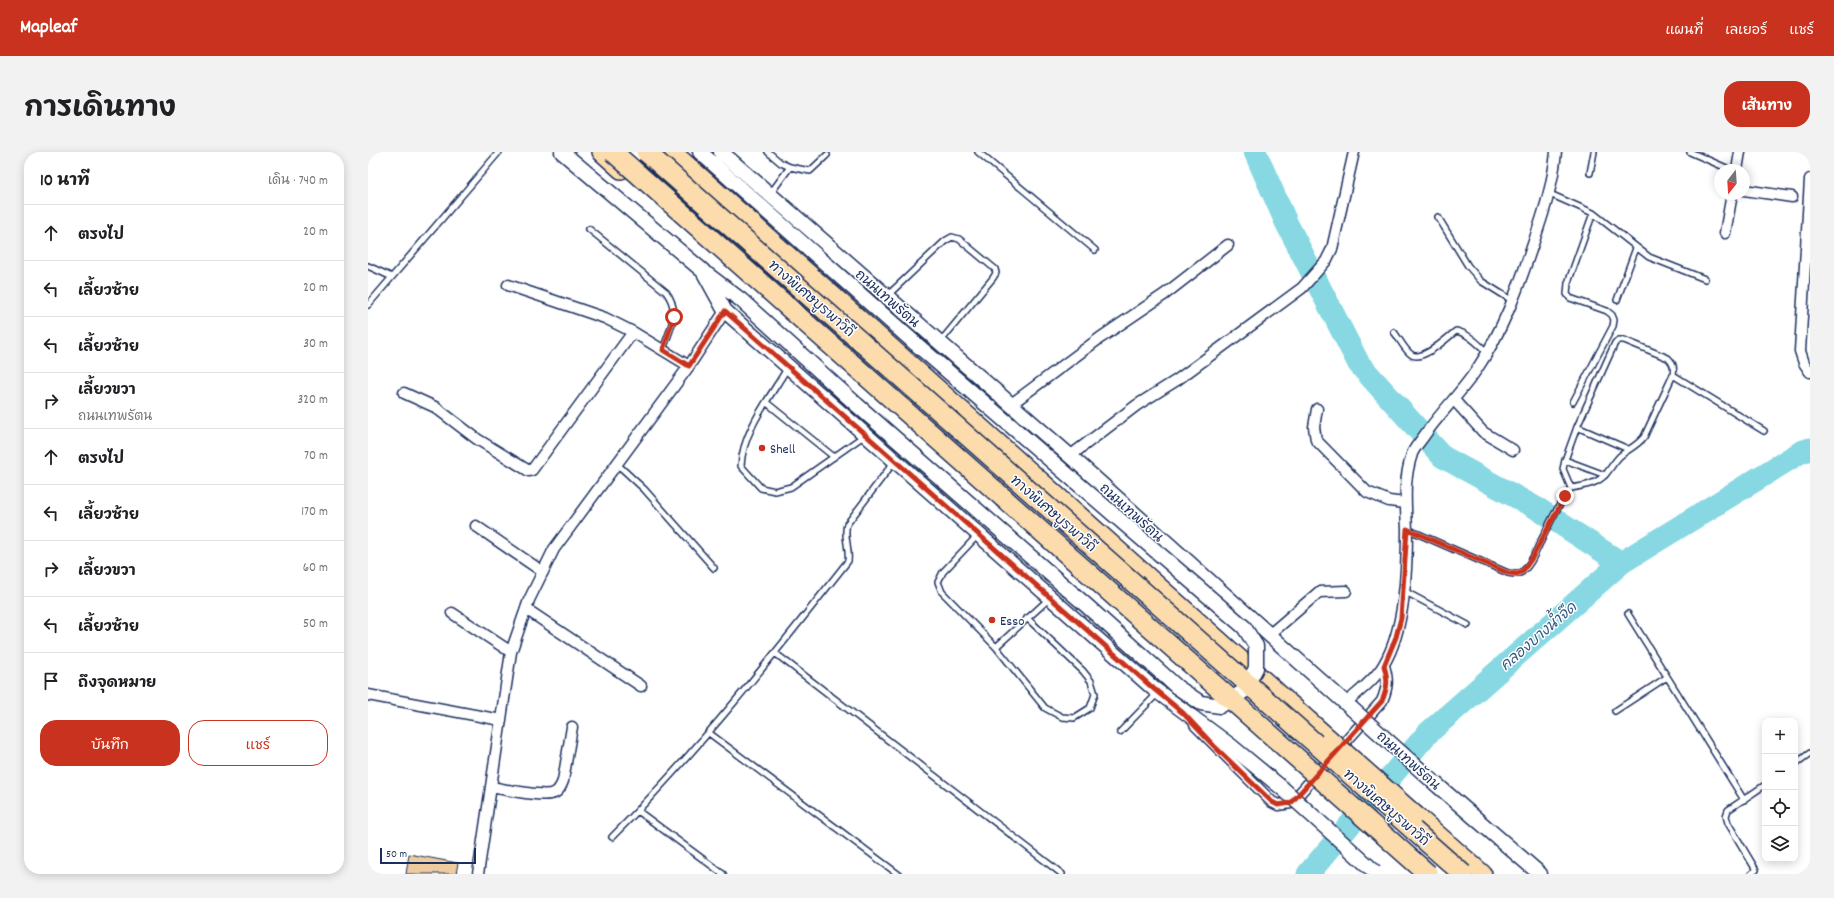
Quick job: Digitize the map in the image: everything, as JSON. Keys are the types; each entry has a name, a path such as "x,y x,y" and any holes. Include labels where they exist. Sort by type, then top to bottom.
{"highway":[{"path":"601,152 1418,874"},
{"name":"ทางพิเศษบูรพาวิถี","path":"613,152 1428,874"},
{"name":"ทางพิเศษบูรพาวิถี","path":"646,152 1463,874"},
{"path":"673,152 1483,874"}],"main road":[{"path":"562,152 704,271 741,300 857,405 1087,606 1177,687 1202,704 1220,706 1244,691 1256,668 1256,646 1244,627 916,344 700,152"},
{"name":"ถนนเทพรัตน","path":"721,152 1070,456 1437,785 1540,874"},
{"path":"704,271 725,311 1158,692 1183,713 1231,746 1282,788 1376,873"}],"street":[{"path":"1070,456 1137,405 1177,380 1302,288 1326,261 1332,249 1338,228 1354,152"},
{"path":"1348,705 1384,666 1396,637 1401,618 1407,529 1405,503 1407,473 1412,452 1477,369 1513,301 1550,194 1556,152"},
{"path":"1738,164 1740,152"},
{"path":"1810,178 1800,351 1804,363 1810,372"},
{"path":"1750,191 1792,197"},
{"path":"1725,233 1731,200"},
{"path":"1010,405 1100,338 1165,294 1228,245"},
{"path":"508,285 605,318 633,332 689,366"},
{"path":"478,874 511,652 526,609 554,549 689,366 725,311"},
{"path":"404,392 435,407 477,439 529,471 532,470 633,332"},
{"path":"1454,400 1483,432 1513,450"},
{"path":"1317,409 1314,427 1316,440 1367,492 1385,500 1405,503"},
{"path":"476,526 543,572"},
{"path":"1269,635 1319,592 1346,591"},
{"path":"526,609 641,686"},
{"path":"452,613 511,652"},
{"path":"1183,713 1214,746 1272,802 1278,805 1285,805 1291,803 1382,701 1386,692 1388,680 1384,666"},
{"path":"368,695 501,720"},
{"path":"491,787 530,794 552,794 559,789 563,781 572,727"}],"lane":[{"path":"368,304 499,152"},
{"path":"768,152 781,164 810,170 827,155"},
{"path":"978,152 1095,250"},
{"path":"1590,173 1594,152"},
{"path":"1690,152 1718,164"},
{"path":"770,194 790,167"},
{"path":"1550,194 1593,213 1649,257 1705,279"},
{"path":"1573,402 1613,326 1614,320 1612,315 1607,311 1570,298 1567,294 1568,283 1593,213"},
{"path":"1438,217 1468,266 1482,281 1513,301"},
{"path":"589,229 666,292 674,304 674,317 663,350"},
{"path":"887,296 945,241 952,237 959,239 995,269 996,273 993,278 939,343"},
{"path":"1617,300 1636,248"},
{"path":"368,266 392,277"},
{"path":"1394,332 1412,355 1418,356 1428,352 1456,331 1466,335 1487,352"},
{"path":"1407,529 1508,573 1517,574 1522,572 1532,558 1549,524 1571,488 1587,486 1596,482 1605,475 1618,458 1628,449 1637,446 1644,437 1673,375 1674,366 1668,358 1624,340 1619,340 1615,343 1577,426 1565,460 1564,469 1571,488"},
{"path":"789,367 748,434 741,453 741,466 761,488 775,491 791,487 866,435"},
{"path":"1673,375 1764,431"},
{"path":"767,403 834,456"},
{"path":"1577,426 1628,449"},
{"path":"1565,460 1605,475"},
{"path":"612,837 638,811 709,733 848,561 850,551 845,531 847,524 896,461"},
{"path":"617,464 644,489 714,568"},
{"path":"979,534 943,572 938,582 942,592 996,647 1045,708 1062,718 1074,718 1090,708 1095,694 1091,680 1027,618"},
{"path":"1403,590 1468,625"},
{"path":"996,647 1050,598"},
{"path":"1628,614 1744,800"},
{"path":"775,653 1062,874"},
{"path":"1615,711 1667,677"},
{"path":"1120,732 1158,692"},
{"path":"709,733 898,874"},
{"path":"1798,762 1810,753"},
{"path":"1751,874 1757,872 1728,823 1726,816 1728,810 1762,787"},
{"path":"638,811 723,874"}],"building":[{"path":"409,854 458,863 456,874 406,874"}],"waterway":[{"path":"1255,152 1286,222 1359,364 1443,457 1538,509 1621,563"},
{"name":"คลองบางน้ำจืด","path":"1308,874 1427,734 1621,563 1801,452 1810,449"}],"place":[{"name":"Shell","path":"762,448"},
{"name":"Esso","path":"992,620"}],"route":[{"path":"674,317 663,350 689,366 725,311 1183,713 1214,746 1272,802 1278,805 1291,803 1382,701 1386,692 1388,680 1384,666 1396,637 1401,618 1407,529 1508,573 1517,574 1522,572 1532,558 1565,496"}]}
